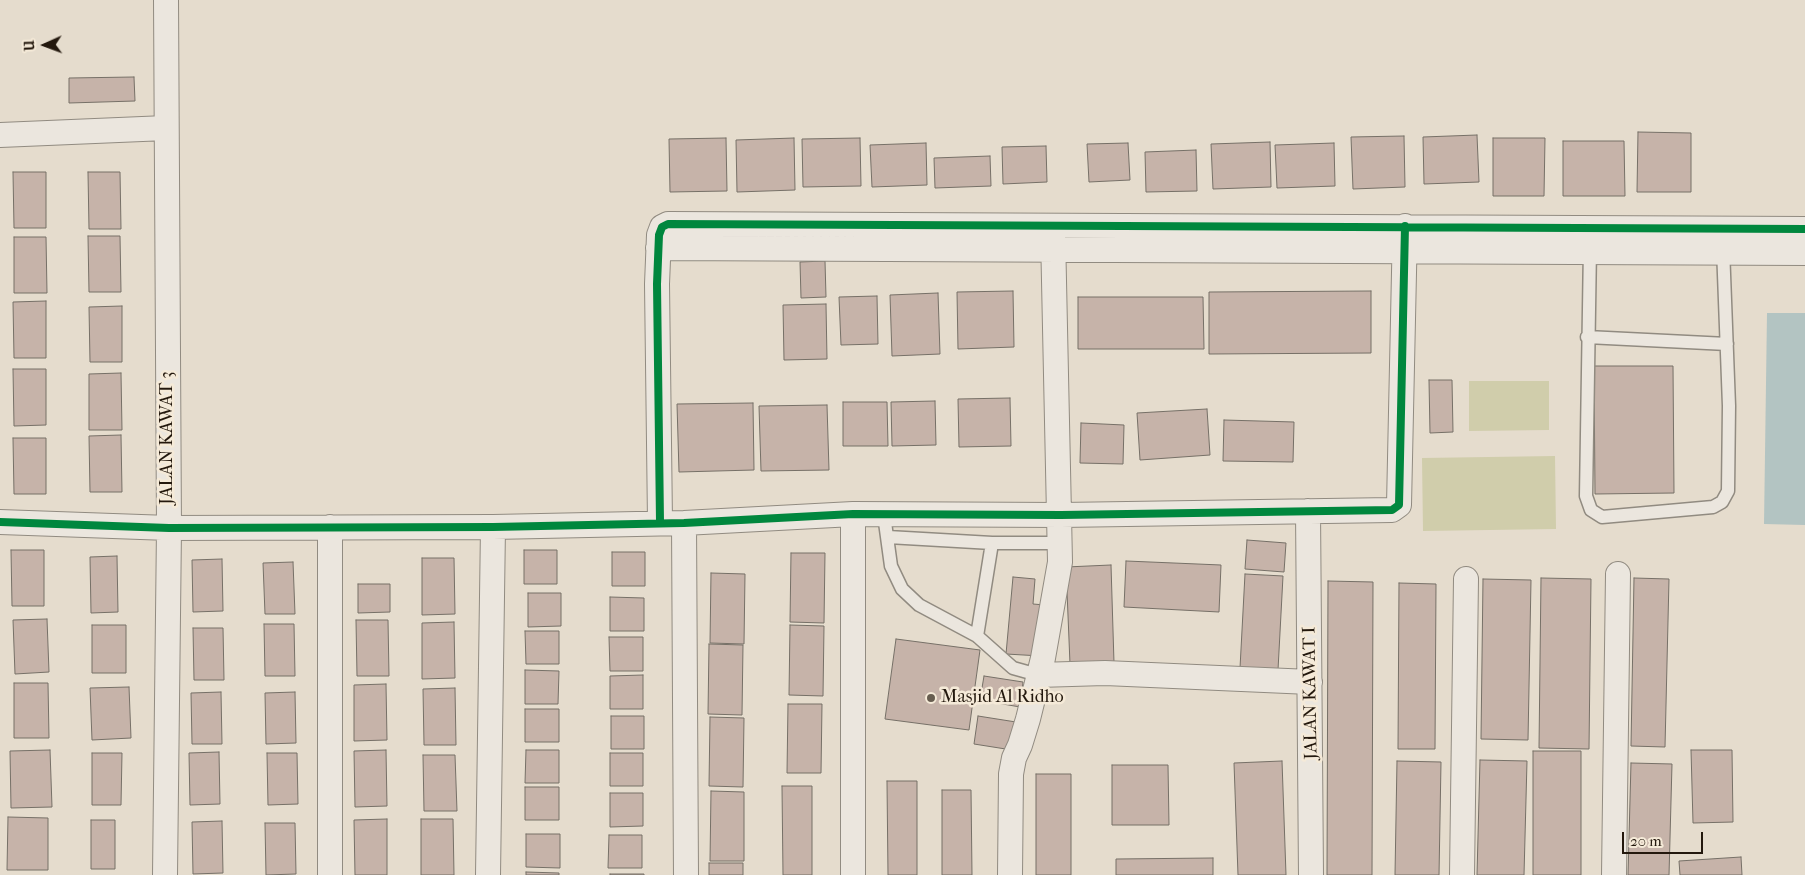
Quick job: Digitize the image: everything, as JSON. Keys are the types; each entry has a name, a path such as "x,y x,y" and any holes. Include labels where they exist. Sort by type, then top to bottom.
{"street":[{"name":"JALAN KAWAT 3","path":"165,875 168,528 166,0"},
{"path":"0,135 166,128"},
{"path":"868,223 868,248"},
{"path":"660,522 658,248 662,227 668,224 868,223 1805,229"},
{"path":"1010,875 1010,774 1028,719 1038,675 1051,615 1061,543 1052,225"},
{"path":"0,522 168,528 493,527 660,522 684,523 853,514 886,526 1061,515 1308,511 1383,512 1392,510 1399,505 1405,226"},
{"path":"658,248 1805,253"},
{"name":"JALAN KAWAT I","path":"1308,511 1311,875"},
{"path":"853,514 853,875"},
{"path":"684,523 686,875"},
{"path":"330,527 330,875"},
{"path":"488,875 493,527"},
{"path":"1614,875 1618,574"},
{"path":"1462,875 1466,579"},
{"path":"1038,675 1125,674 1310,682"}],"lane":[{"path":"1589,227 1591,253 1587,337 1586,496 1591,510 1602,517 1713,506 1722,502 1728,491 1729,406 1723,229"},
{"path":"1587,337 1727,344"},
{"path":"1038,675 1013,668 977,636 919,605 902,588 891,566 886,526 992,543 1061,543"},
{"path":"977,636 992,543"}],"shaded area":[{"path":"1767,313 1805,313 1805,525 1764,524"},
{"path":"1469,381 1549,381 1549,430 1469,431"},
{"path":"1555,456 1556,529 1423,531 1422,458"}],"building":[{"path":"134,77 135,101 69,103 69,78"},
{"path":"1638,132 1691,133 1691,192 1637,192"},
{"path":"1477,135 1479,182 1424,184 1423,137"},
{"path":"1404,136 1405,187 1353,189 1351,137"},
{"path":"726,138 727,191 670,192 669,139"},
{"path":"794,138 795,190 737,192 736,140"},
{"path":"860,138 861,186 803,187 802,139"},
{"path":"1493,138 1545,138 1544,196 1493,196"},
{"path":"1563,141 1624,141 1625,196 1563,196"},
{"path":"1270,142 1271,187 1213,189 1211,144"},
{"path":"926,143 927,185 872,187 870,145"},
{"path":"1128,143 1130,180 1089,182 1087,144"},
{"path":"1334,143 1335,186 1277,188 1275,145"},
{"path":"1046,146 1047,182 1003,184 1002,147"},
{"path":"1196,150 1197,191 1146,192 1145,152"},
{"path":"990,156 991,186 935,188 934,158"},
{"path":"13,172 46,172 46,228 14,228"},
{"path":"88,172 120,172 121,229 89,229"},
{"path":"88,236 120,236 121,292 89,292"},
{"path":"14,237 46,237 47,293 14,293"},
{"path":"825,261 826,297 801,298 800,262"},
{"path":"1013,291 1014,347 958,349 957,292"},
{"path":"1371,291 1371,353 1209,354 1209,292"},
{"path":"938,293 940,354 892,356 890,295"},
{"path":"877,296 878,344 841,345 839,297"},
{"path":"1078,297 1203,297 1204,349 1078,349"},
{"path":"46,301 46,358 14,358 13,302"},
{"path":"826,304 827,359 784,360 783,305"},
{"path":"122,306 122,362 90,362 89,307"},
{"path":"1594,366 1673,366 1674,493 1595,494"},
{"path":"13,369 46,369 46,425 14,426"},
{"path":"121,373 122,430 89,430 89,374"},
{"path":"1429,380 1452,380 1453,432 1430,433"},
{"path":"1010,398 1011,446 959,447 958,399"},
{"path":"935,401 936,445 892,446 891,402"},
{"path":"843,402 887,402 888,446 843,446"},
{"path":"753,403 754,470 679,472 677,404"},
{"path":"827,405 829,470 761,471 759,406"},
{"path":"1207,409 1210,455 1140,460 1137,413"},
{"path":"1224,420 1294,422 1293,462 1223,461"},
{"path":"1081,423 1124,425 1123,464 1080,463"},
{"path":"121,435 122,492 90,492 89,436"},
{"path":"13,438 46,438 46,494 14,494"},
{"path":"1247,540 1286,543 1284,572 1245,569"},
{"path":"11,550 44,550 44,606 12,606"},
{"path":"524,550 557,550 557,584 524,584"},
{"path":"612,552 645,552 645,586 612,586"},
{"path":"791,553 825,553 824,623 790,622"},
{"path":"117,556 118,612 91,613 90,557"},
{"path":"422,558 454,558 455,614 422,615"},
{"path":"222,559 223,611 193,612 192,560"},
{"path":"1126,561 1221,565 1219,612 1124,607"},
{"path":"293,562 295,614 265,614 263,563"},
{"path":"1111,565 1114,663 1070,664 1066,567"},
{"path":"711,573 745,574 744,644 710,643"},
{"path":"1245,574 1283,576 1278,670 1240,668"},
{"path":"1013,577 1035,579 1033,604 1045,605 1041,656 1006,654"},
{"path":"1541,578 1591,579 1589,749 1539,748"},
{"path":"1634,578 1669,579 1665,747 1631,746"},
{"path":"1483,579 1531,580 1528,740 1481,739"},
{"path":"1328,581 1373,582 1372,875 1327,875"},
{"path":"1399,583 1436,584 1435,749 1398,749"},
{"path":"358,584 390,584 390,612 358,613"},
{"path":"528,593 561,593 561,626 528,627"},
{"path":"610,597 644,598 644,631 610,631"},
{"path":"47,619 49,672 15,674 13,620"},
{"path":"356,620 388,620 389,676 357,676"},
{"path":"454,622 455,678 422,679 422,623"},
{"path":"264,624 294,624 295,676 265,676"},
{"path":"92,625 126,625 126,673 92,673"},
{"path":"790,625 824,626 823,696 789,695"},
{"path":"193,628 223,628 224,680 194,680"},
{"path":"525,631 559,631 559,664 526,664"},
{"path":"609,637 643,637 643,671 610,671"},
{"name":"Masjid Al Ridho","path":"896,639 980,650 969,730 885,719"},
{"path":"709,644 743,645 742,715 708,714"},
{"path":"525,670 559,671 558,704 525,704"},
{"path":"643,675 643,709 610,709 610,676"},
{"path":"984,676 1023,682 1020,707 980,700"},
{"path":"14,683 48,683 49,738 14,738"},
{"path":"386,684 387,740 354,741 354,685"},
{"path":"129,687 131,738 92,740 90,688"},
{"path":"455,688 456,745 424,745 423,689"},
{"path":"221,692 222,744 192,744 191,693"},
{"path":"295,692 296,743 266,744 265,693"},
{"path":"788,704 822,704 821,773 787,773"},
{"path":"525,709 559,709 559,742 525,742"},
{"path":"611,716 644,716 644,749 611,749"},
{"path":"978,716 1016,722 1012,750 974,744"},
{"path":"710,717 744,718 743,787 709,786"},
{"path":"50,750 52,807 11,808 10,751"},
{"path":"386,750 387,806 355,807 354,751"},
{"path":"526,750 559,750 559,783 525,783"},
{"path":"1691,750 1732,750 1733,822 1693,823"},
{"path":"1533,751 1581,751 1581,875 1533,875"},
{"path":"219,752 220,804 190,805 189,753"},
{"path":"92,753 122,753 121,805 92,805"},
{"path":"267,753 297,753 298,804 268,805"},
{"path":"610,753 643,753 643,786 610,786"},
{"path":"423,755 455,755 457,811 424,811"},
{"path":"1480,760 1527,761 1524,875 1477,875"},
{"path":"1282,761 1286,875 1238,875 1234,763"},
{"path":"1397,761 1441,762 1439,875 1395,875"},
{"path":"1631,763 1672,764 1669,875 1628,875"},
{"path":"1112,765 1168,765 1169,825 1112,825"},
{"path":"1036,774 1071,774 1071,875 1036,875"},
{"path":"887,781 917,781 917,875 888,875"},
{"path":"782,786 812,786 812,875 783,875"},
{"path":"525,787 559,787 559,820 525,820"},
{"path":"942,790 971,790 972,875 942,875"},
{"path":"711,791 744,792 744,861 710,861"},
{"path":"610,793 643,793 643,826 610,827"},
{"path":"8,817 48,818 48,870 7,870"},
{"path":"387,819 387,875 355,875 354,820"},
{"path":"421,819 453,819 454,875 421,875"},
{"path":"91,820 115,820 115,869 91,869"},
{"path":"222,821 223,873 193,874 192,822"},
{"path":"265,823 295,823 296,874 266,875"},
{"path":"526,834 560,834 560,868 526,867"},
{"path":"609,835 642,835 642,868 608,868"},
{"path":"1741,857 1742,875 1680,875 1679,861"},
{"path":"1213,858 1213,875 1116,875 1116,859"},
{"path":"709,863 743,863 743,875 709,875"},
{"path":"526,872 559,873 559,875 526,875"},
{"path":"644,874 644,875 610,875"}],"cycle path":[{"path":"660,522 657,284 659,235 662,227 668,224 1805,229"},
{"path":"0,522 169,528 493,527 684,523 853,514 1061,515 1392,510 1399,505 1405,226"}],"place":[{"name":"Masjid Al Ridho","path":"931,698"}]}
